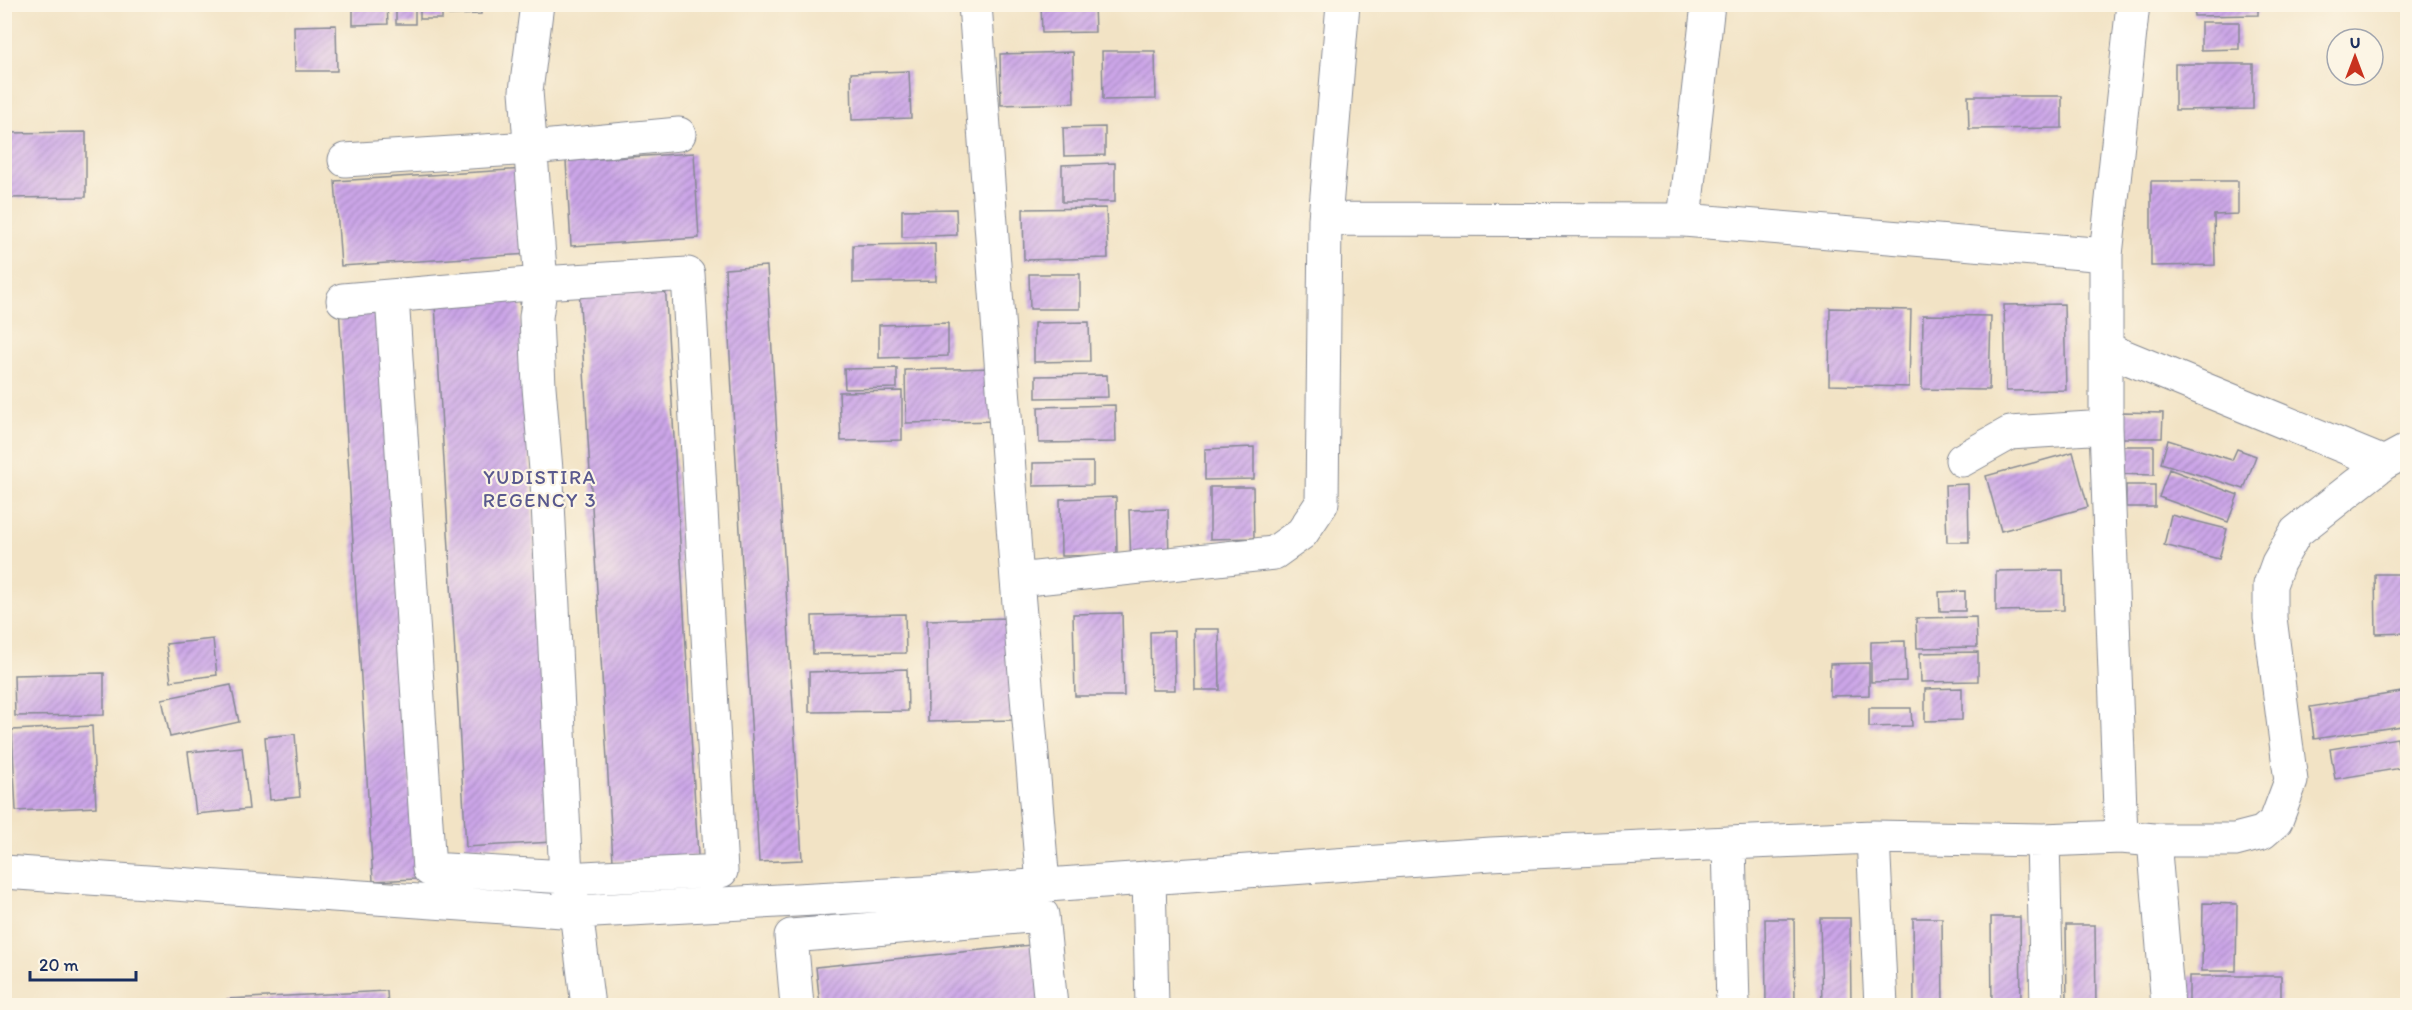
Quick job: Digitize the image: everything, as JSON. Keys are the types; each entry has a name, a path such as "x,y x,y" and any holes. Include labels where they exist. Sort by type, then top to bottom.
{"street":[{"path":"537,4 526,92 541,283 536,317 548,385 547,482 558,552 576,912 588,1005"},
{"path":"975,4 1017,579 1043,884"},
{"path":"1017,579 1274,553 1302,533 1322,503 1325,219 1343,4"},
{"path":"1684,219 1708,4"},
{"path":"2121,837 2106,427 2106,255 2133,4"},
{"path":"345,160 679,134"},
{"path":"1325,219 1684,219 2106,255"},
{"path":"343,300 541,283 688,274 722,871 575,878 429,869 392,296"},
{"path":"2106,349 2396,456"},
{"path":"1962,460 2010,433 2106,427"},
{"path":"4,872 576,912 1491,854 1729,843 1873,837 2043,840 2121,837 2154,840 2235,840 2262,833 2276,821 2291,781 2270,618 2270,585 2278,563 2296,532 2396,456"},
{"path":"1873,837 1881,1005"},
{"path":"2043,840 2047,1005"},
{"path":"2154,840 2168,1005"},
{"path":"1729,843 1734,1005"},
{"path":"1149,877 1152,1005"},
{"path":"797,1005 791,936 1042,915 1051,1005"}],"building":[{"path":"353,4 387,4 388,24 353,25"},
{"path":"396,4 415,4 415,24 396,24"},
{"path":"420,4 442,4 442,19 420,19"},
{"path":"449,4 481,4 481,14 449,15"},
{"path":"1041,4 1094,4 1095,32 1042,33"},
{"path":"2193,4 2258,4 2258,15 2194,16"},
{"path":"2201,22 2239,22 2239,49 2201,50"},
{"path":"336,25 337,71 295,71 294,26"},
{"path":"1102,51 1155,51 1156,99 1103,100"},
{"path":"1073,52 1074,103 1001,105 1000,54"},
{"path":"2175,64 2253,64 2253,109 2175,110"},
{"path":"909,71 911,118 852,120 851,73"},
{"path":"1968,96 2062,96 2062,128 1969,129"},
{"path":"1105,127 1105,155 1064,156 1063,128"},
{"path":"86,132 86,197 4,198 4,133"},
{"path":"694,153 699,238 571,246 566,161"},
{"path":"1115,163 1115,202 1062,202 1062,165"},
{"path":"525,169 530,254 341,266 335,181"},
{"path":"2151,181 2238,181 2238,214 2214,215 2215,265 2151,266"},
{"path":"1106,208 1108,258 1024,260 1023,209"},
{"path":"956,209 957,235 902,237 902,210"},
{"path":"935,244 936,281 853,283 853,245"},
{"path":"767,266 802,860 759,862 725,269"},
{"path":"1029,274 1080,274 1080,309 1030,309"},
{"path":"665,281 698,856 613,861 579,287"},
{"path":"520,299 552,842 466,847 435,304"},
{"path":"2064,304 2066,390 2006,391 2004,305"},
{"path":"382,305 416,879 373,881 339,307"},
{"path":"1830,308 1911,310 1909,387 1829,385"},
{"path":"1923,315 1991,316 1989,390 1922,389"},
{"path":"1089,322 1090,361 1034,362 1034,323"},
{"path":"948,323 948,356 879,358 879,325"},
{"path":"897,368 897,388 845,389 844,369"},
{"path":"997,368 997,421 906,423 905,370"},
{"path":"1107,375 1108,397 1036,398 1036,376"},
{"path":"902,391 902,440 841,441 839,392"},
{"path":"1115,405 1116,442 1039,443 1038,407"},
{"path":"2122,412 2163,413 2162,438 2122,438"},
{"path":"2168,440 2232,460 2237,449 2256,456 2244,489 2161,463"},
{"path":"2113,446 2154,446 2154,475 2113,474"},
{"path":"1254,447 1254,479 1205,480 1205,449"},
{"path":"2073,452 2088,507 2001,531 1986,476"},
{"path":"1093,462 1093,485 1033,486 1033,463"},
{"path":"2169,469 2238,495 2228,522 2159,497"},
{"path":"1968,484 1969,542 1947,542 1945,485"},
{"path":"2126,485 2155,485 2155,507 2126,507"},
{"path":"1210,487 1253,487 1254,538 1210,539"},
{"path":"1116,497 1117,555 1061,556 1060,499"},
{"path":"1168,509 1169,562 1131,563 1129,510"},
{"path":"2171,515 2227,529 2219,559 2164,545"},
{"path":"2063,570 2064,610 1996,611 1996,571"},
{"path":"2375,574 2407,574 2408,633 2376,634"},
{"path":"1965,591 1965,611 1940,611 1939,592"},
{"path":"1122,613 1124,696 1075,696 1073,614"},
{"path":"905,614 906,653 813,654 812,616"},
{"path":"1976,617 1977,647 1917,648 1916,618"},
{"path":"1010,618 1013,720 928,722 927,620"},
{"path":"1194,629 1219,629 1220,690 1195,690"},
{"path":"1174,631 1175,690 1151,690 1150,632"},
{"path":"213,639 217,675 171,681 166,644"},
{"path":"1905,641 1906,681 1871,682 1871,642"},
{"path":"1978,652 1978,681 1921,682 1920,653"},
{"path":"1869,663 1869,695 1830,696 1830,664"},
{"path":"907,669 908,711 809,712 809,672"},
{"path":"104,673 104,715 15,716 14,675"},
{"path":"231,685 239,722 170,737 162,699"},
{"path":"1962,688 1962,720 1925,721 1925,689"},
{"path":"2408,691 2408,725 2314,739 2310,707"},
{"path":"1869,708 1911,708 1912,726 1869,727"},
{"path":"92,726 96,807 16,811 12,730"},
{"path":"295,734 300,797 270,800 265,737"},
{"path":"2397,738 2402,768 2335,779 2330,749"},
{"path":"242,747 249,809 196,814 188,752"},
{"path":"2203,903 2237,904 2236,971 2202,971"},
{"path":"1991,917 2020,917 2021,1006 1992,1006"},
{"path":"1820,918 1850,918 1851,1006 1822,1006"},
{"path":"1913,918 1942,918 1943,1006 1914,1006"},
{"path":"1765,919 1794,919 1795,1006 1766,1006"},
{"path":"2066,925 2095,925 2096,1006 2067,1006"},
{"path":"1040,944 1046,1006 820,1006 816,967"},
{"path":"2189,976 2281,976 2281,1006 2189,1006"},
{"path":"387,991 388,1006 227,1006 227,999"}],"district":[{"name":"YUDISTIRA REGENCY 3","path":"540,488"}]}
